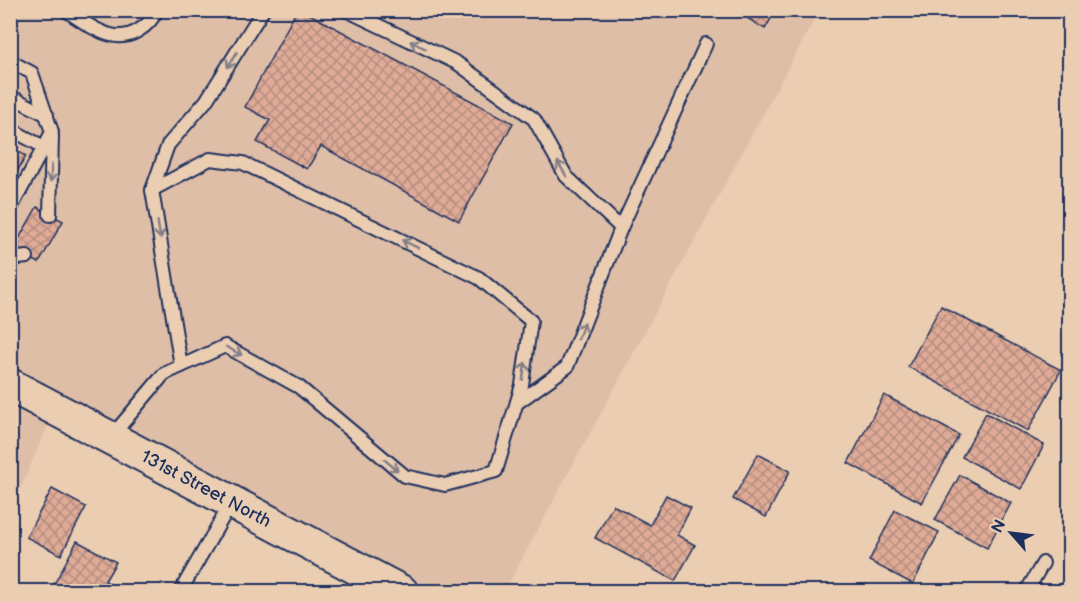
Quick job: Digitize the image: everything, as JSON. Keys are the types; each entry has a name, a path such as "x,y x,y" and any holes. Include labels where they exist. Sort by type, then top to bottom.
{"street":[{"name":"131st Street North","path":"10,386 402,591"}],"lane":[{"path":"65,10 111,36 137,32 155,15"},
{"path":"181,366 152,190 168,145 206,101 263,10"},
{"path":"346,10 457,63 534,119 566,176 621,228"},
{"path":"517,403 567,367 621,228 706,44"},
{"path":"10,61 32,73 52,132 50,214"},
{"path":"10,96 47,115"},
{"path":"10,129 44,147"},
{"path":"10,210 52,132"},
{"path":"110,438 164,374 225,346 299,387 405,476 444,485 496,471 517,403 531,321 479,278 243,163 210,159 152,190"},
{"path":"10,259 27,257"},
{"path":"180,591 232,502"},
{"path":"1026,591 1043,563"}],"shaded area":[{"path":"10,11 819,11 504,592 434,591 11,369"},
{"path":"11,403 49,423 11,510"}],"building":[{"path":"297,10 302,10 513,123 459,221 321,146 307,169 257,142 270,120 245,107"},
{"path":"734,10 776,10 765,29"},
{"path":"10,147 26,156 10,184"},
{"path":"37,207 63,221 39,263 13,249"},
{"path":"941,306 1061,370 1028,431 908,367"},
{"path":"884,395 959,435 922,503 848,463"},
{"path":"986,413 1044,445 1021,489 962,457"},
{"path":"758,454 790,471 766,517 733,499"},
{"path":"960,475 1011,503 987,548 935,520"},
{"path":"52,489 86,507 61,555 26,537"},
{"path":"666,495 691,508 677,535 695,545 675,581 595,538 613,505 650,525"},
{"path":"895,510 939,532 913,584 869,561"},
{"path":"77,541 116,562 105,581 124,592 50,592"}]}
